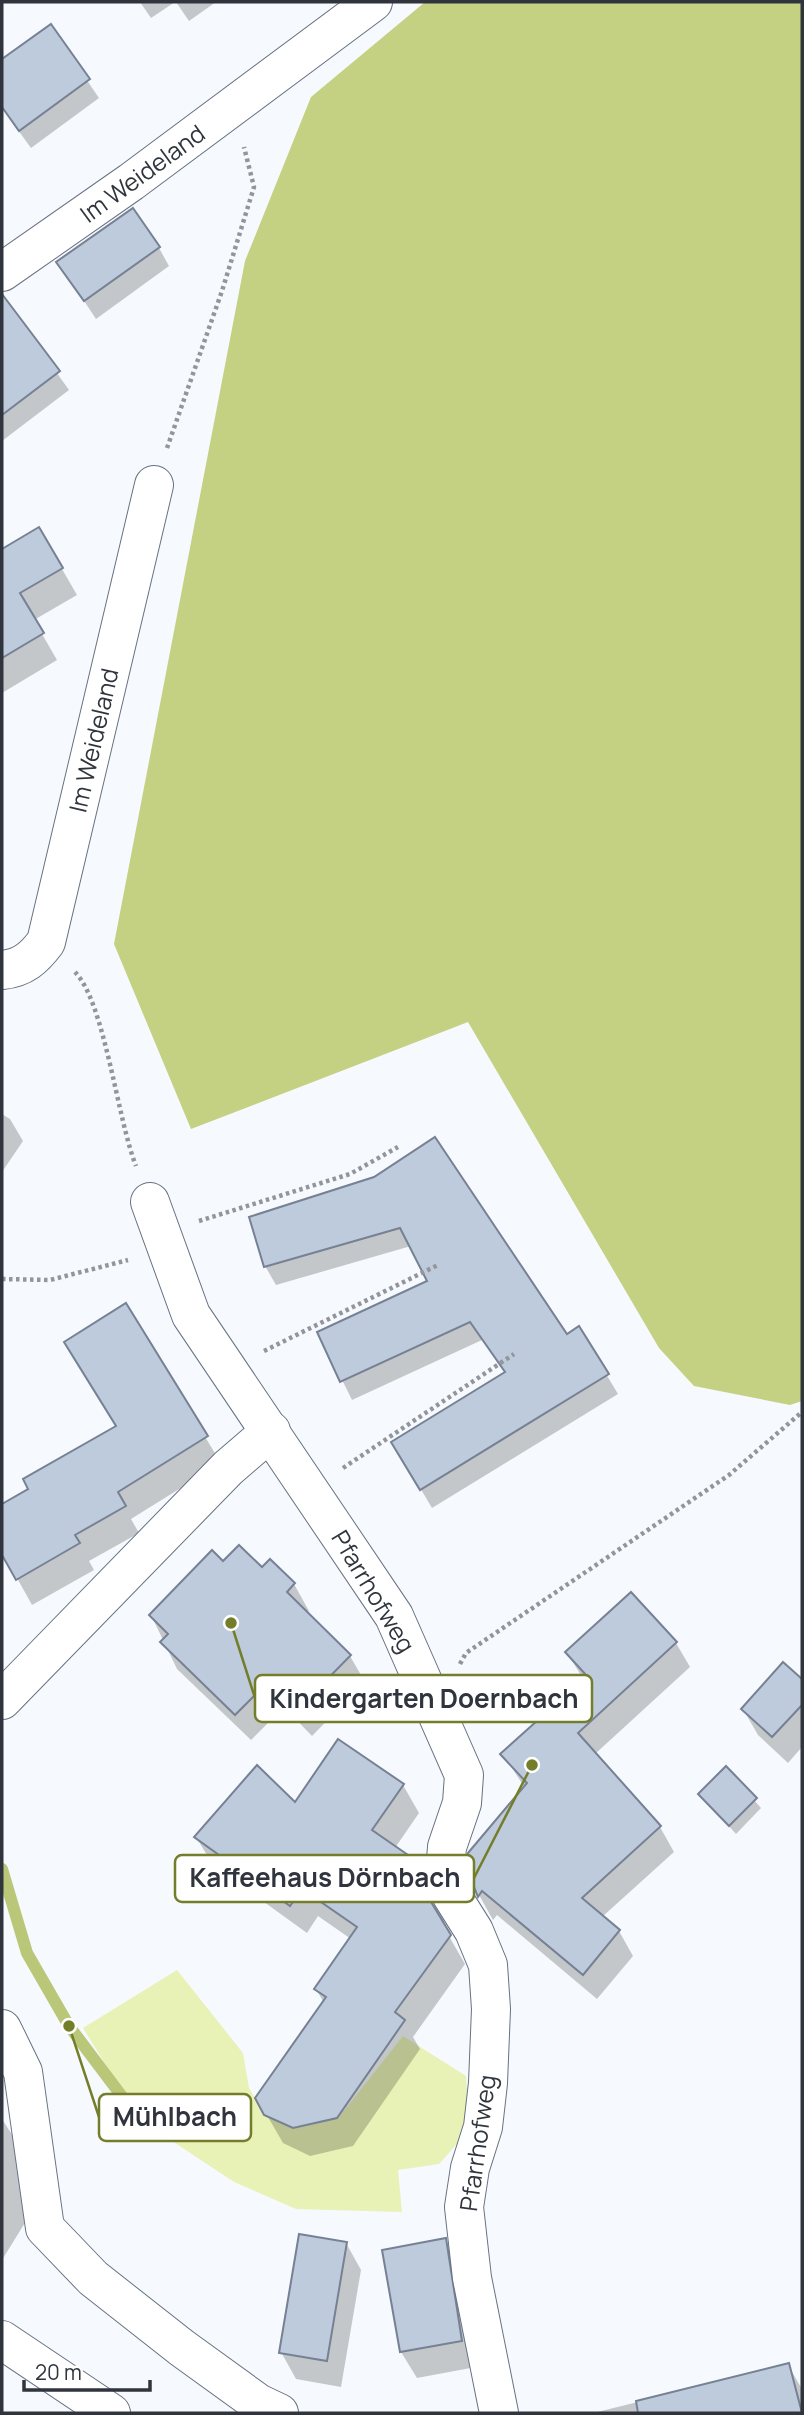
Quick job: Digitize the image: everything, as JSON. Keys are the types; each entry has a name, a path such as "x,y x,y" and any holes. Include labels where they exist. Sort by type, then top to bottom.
{"street":[{"name":"Im Weideland","path":"2,272 373,2"},
{"name":"Im Weideland","path":"46,942 154,485"},
{"path":"2,970 13,969 33,959 46,942"},
{"name":"Pfarrhofweg","path":"159,1228 191,1315 226,1372 271,1431 394,1616 464,1774 463,1803 447,1847 445,1872 452,1896 474,1931 488,1965 491,2009 488,2083 483,2127 470,2168 464,2207 471,2278 499,2413"},
{"path":"2,1700 228,1468 271,1431"},
{"path":"2,2029 23,2072 45,2228 93,2278 182,2348 258,2403 279,2413"},
{"path":"2,2340 111,2413"}],"path":[{"path":"154,485 222,290 254,187 246,150 219,116"},
{"path":"46,942 80,977 95,1007 126,1140 159,1228"},
{"path":"2,1279 50,1280 159,1228 350,1174 398,1147"},
{"path":"226,1372 310,1326 438,1265"},
{"path":"310,1489 514,1354"},
{"path":"435,1705 466,1653 729,1475 802,1412"}],"green space":[{"path":"425,2 802,2 802,1401 790,1405 694,1386 659,1348 468,1022 191,1129 114,944 245,261 311,97"},
{"path":"177,1970 243,2053 249,2088 265,2115 293,2128 339,2117 403,2036 466,2076 470,2129 439,2164 398,2170 402,2212 296,2209 234,2182 139,2119 83,2028"}],"building":[{"path":"51,24 90,79 19,131 2,107 2,59"},
{"path":"133,208 160,247 84,301 56,262"},
{"path":"2,294 60,371 2,415"},
{"path":"39,527 63,568 20,593 44,633 2,658 2,549"},
{"path":"435,1137 567,1334 579,1326 609,1374 420,1490 391,1442 505,1372 470,1322 340,1382 317,1332 427,1281 400,1228 264,1267 249,1217 374,1177"},
{"path":"126,1303 208,1436 118,1492 126,1506 75,1535 80,1543 16,1580 2,1555 2,1504 28,1489 23,1479 116,1426 64,1342"},
{"path":"239,1545 262,1567 270,1559 295,1583 287,1592 351,1655 296,1711 268,1682 235,1715 160,1642 168,1634 149,1615 212,1550 223,1561"},
{"path":"631,1592 677,1642 578,1733 661,1826 582,1898 620,1930 583,1975 482,1891 478,1897 467,1870 468,1853 527,1783 500,1754 587,1676 565,1652"},
{"path":"783,1662 802,1679 802,1705 772,1737 741,1709"},
{"path":"338,1739 404,1784 372,1830 424,1866 431,1902 451,1935 395,2012 405,2020 337,2118 293,2128 264,2115 255,2098 326,1997 314,1989 357,1927 302,1889 290,1906 194,1837 257,1765 295,1802"},
{"path":"726,1766 757,1798 729,1826 698,1794"},
{"path":"299,2234 347,2242 327,2361 279,2353"},
{"path":"446,2238 462,2341 400,2352 382,2250"},
{"path":"789,2363 802,2413 638,2413 636,2401"}],"waterway":[{"path":"2,1869 27,1953 69,2026 139,2119"}],"place":[{"name":"Kindergarten Doernbach","path":"231,1623"},
{"name":"Kaffeehaus Dörnbach","path":"532,1765"},
{"name":"Mühlbach","path":"69,2026"}]}
